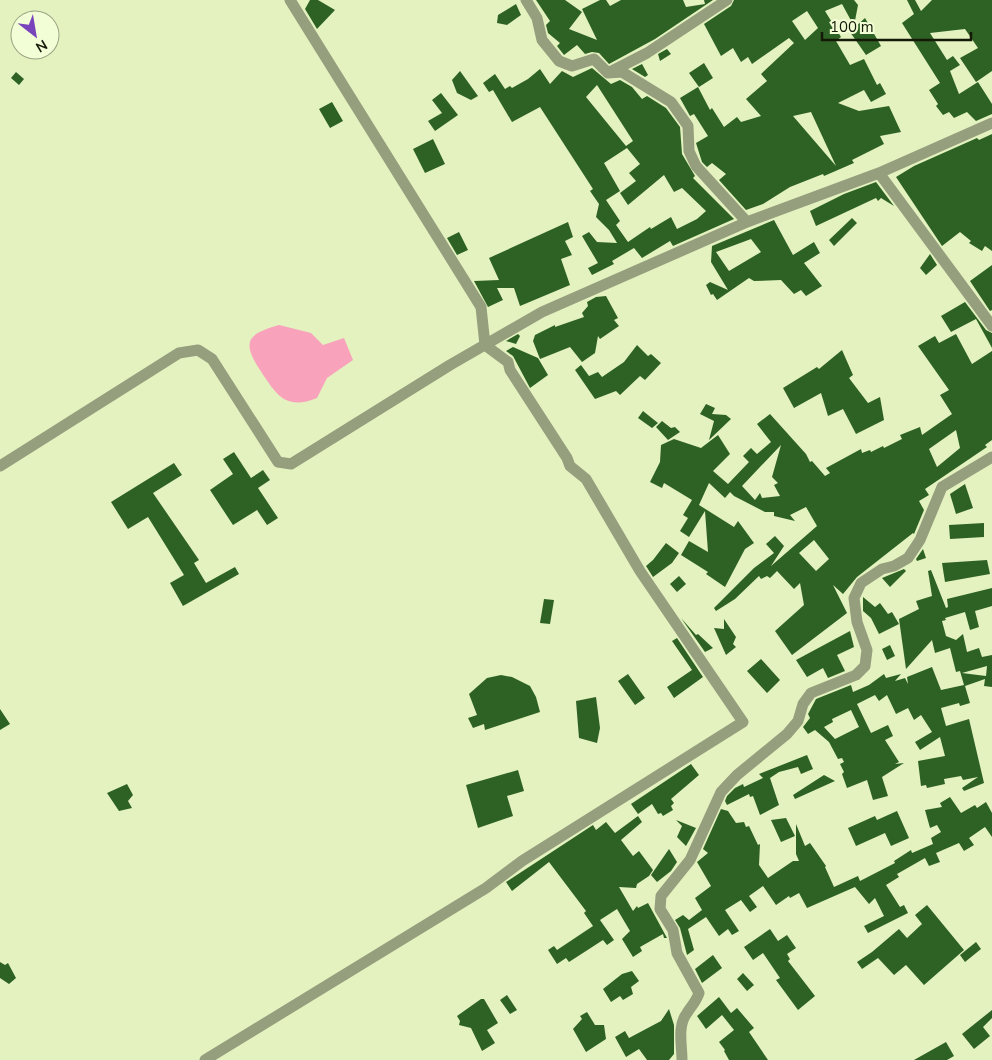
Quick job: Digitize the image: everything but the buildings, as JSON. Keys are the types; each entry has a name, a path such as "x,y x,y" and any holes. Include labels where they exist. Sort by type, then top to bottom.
{"street":[{"path":"205,1060 486,888 522,861 743,722 640,571 586,479 570,466 510,370 508,362 486,345 481,307 290,0"},
{"path":"526,0 537,18 542,40 559,62 572,66 594,59 608,73 622,72 671,102 688,126 689,151 696,166 747,222"},
{"path":"608,73 647,53 727,0"},
{"path":"0,466 179,354 198,350 212,359 278,462 291,464 542,312 747,222 879,173 992,123"},
{"path":"879,173 992,326"},
{"path":"682,1060 681,1026 686,1013 695,1004 699,992 677,953 673,930 660,909 661,896 690,860 721,792 737,775 787,734 798,721 803,704 811,693 856,676 864,666 867,650 857,622 854,598 861,583 882,570 908,558 920,540 942,487 992,457"}],"shaded area":[{"path":"279,325 311,333 323,345 344,338 353,360 327,378 317,398 306,402 297,402 282,398 271,386 254,360 249,345 251,340 260,332"}]}
